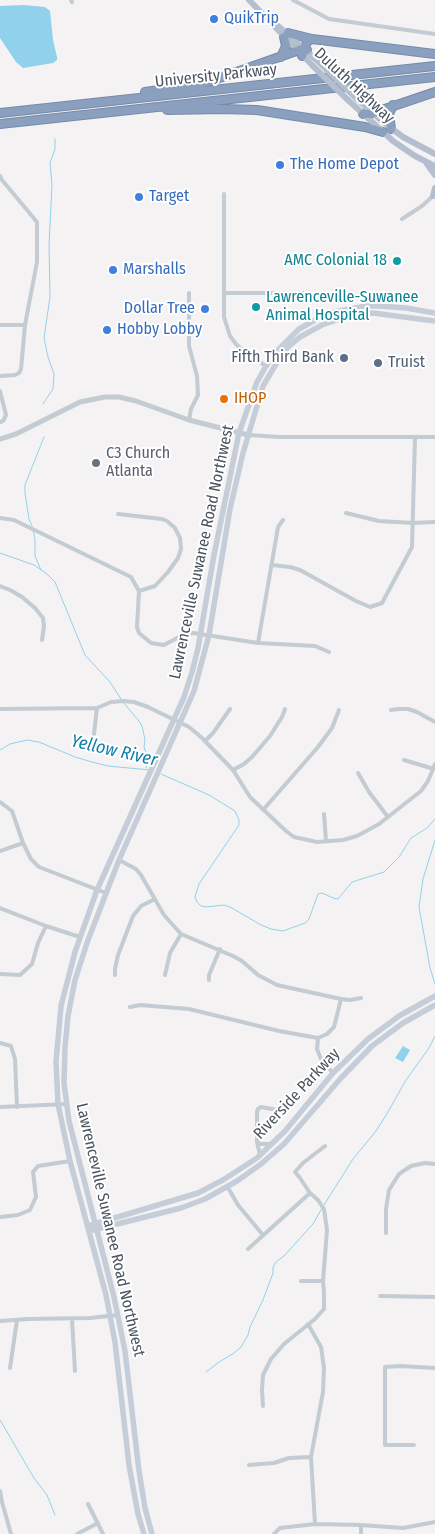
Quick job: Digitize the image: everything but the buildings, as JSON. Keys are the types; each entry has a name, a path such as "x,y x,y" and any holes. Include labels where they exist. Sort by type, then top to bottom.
{"highway":[{"path":"281,57 286,46 286,35 435,54"},
{"path":"89,103 118,96 196,85 226,77 303,51 308,41 312,39"},
{"name":"University Parkway","path":"0,113 435,66"},
{"name":"University Parkway","path":"0,124 435,77"},
{"path":"359,126 368,114 435,92"},
{"path":"392,129 389,114 393,106"},
{"path":"130,110 252,110 359,126 383,132"}],"main road":[{"name":"Duluth Highway","path":"249,0 357,98 383,132 406,150 435,166"},
{"name":"Duluth Highway","path":"303,51 313,66 348,100 411,143 435,154"},
{"path":"425,161 435,175"},
{"path":"434,194 435,188"},
{"name":"Lawrenceville Suwanee Road Northwest","path":"144,1534 138,1514 129,1465 121,1388 106,1295 70,1161 58,1104 56,1062 61,1006 75,952 97,890 184,697 192,672 239,433 257,382 266,366 280,348 299,329 316,319 334,312 366,306 379,306 435,313"},
{"name":"Lawrenceville Suwanee Road Northwest","path":"152,1534 141,1486 125,1351 118,1315 69,1121 64,1083 65,1047 68,1016 75,980 88,940 119,860 194,691 209,635 228,515 248,435 263,386 288,348 308,332 322,325 348,316 373,313 435,321"},
{"name":"Riverside Parkway","path":"113,1222 198,1193 224,1180 260,1155 284,1131 333,1074 368,1039 399,1016 435,996"},
{"name":"Riverside Parkway","path":"88,1229 181,1208 228,1187 261,1164 284,1144 341,1078 372,1046 404,1023 435,1005"},
{"path":"90,1203 98,1217 113,1222 102,1235 102,1248"}],"street":[{"path":"293,0 328,19 435,34"},
{"path":"0,176 37,222 37,262 25,325 21,369 15,375 0,376"},
{"path":"224,194 224,317 230,336 244,352 266,366"},
{"path":"402,219 422,206 434,194"},
{"path":"189,293 189,346 197,376 198,395 191,409 189,420"},
{"path":"224,293 307,293"},
{"path":"0,325 25,325"},
{"path":"0,391 6,415 3,421 0,422"},
{"path":"0,439 16,434 80,402 105,397 119,397 136,401 189,420 248,435 280,437 435,437"},
{"path":"272,565 300,570 370,607 382,603 412,547 415,437"},
{"path":"346,513 379,521 435,522"},
{"path":"118,514 162,519 175,528 180,538 181,549 178,558 161,581 155,586 138,591"},
{"path":"0,518 14,520 131,577 138,591 138,633 151,643 164,644 190,633 258,642 315,646 329,652"},
{"path":"258,642 278,527 283,520"},
{"path":"0,586 22,597 43,618 42,640"},
{"path":"0,709 97,708 111,702 134,702 174,718 205,741 233,770 250,797 278,824 294,836 317,842 343,840 370,830 421,791 428,781 434,766 404,760"},
{"path":"94,734 97,708"},
{"path":"205,741 230,709"},
{"path":"233,770 252,757 270,736 285,709"},
{"path":"390,710 408,709 435,722"},
{"path":"263,810 318,747 332,728 339,710"},
{"path":"358,773 369,792 388,817"},
{"path":"0,802 12,811 23,843 31,859 39,867 106,893"},
{"path":"324,814 326,841"},
{"path":"0,851 23,843"},
{"path":"119,860 127,864 147,882 170,924 181,934 220,949 242,961 262,978 277,985 341,999 361,998"},
{"path":"115,975 118,955 133,916 141,906 155,899"},
{"path":"0,908 80,937"},
{"path":"0,974 20,975 32,964 38,943 46,926"},
{"path":"165,976 170,953 181,934"},
{"path":"209,980 209,975 220,949"},
{"path":"130,1007 140,1004 189,1009 279,1031 318,1038 327,1034 334,1027 341,999"},
{"path":"318,1038 317,1049 321,1059 333,1074"},
{"path":"0,1043 11,1046 15,1059 17,1106"},
{"path":"0,1107 67,1104"},
{"path":"260,1155 257,1142 258,1108 283,1110"},
{"path":"257,1142 271,1144"},
{"path":"263,1406 262,1375 271,1359 284,1344 315,1319 324,1309 323,1281 327,1230 324,1210 295,1172 303,1163 325,1146"},
{"path":"0,1217 18,1215 30,1210 36,1198 33,1172 38,1166 70,1161"},
{"path":"386,1233 386,1208 389,1190 399,1174 410,1166 425,1163 435,1164"},
{"path":"224,1180 238,1205 263,1235"},
{"path":"248,1249 310,1193"},
{"path":"301,1281 323,1281"},
{"path":"380,1296 435,1297"},
{"path":"0,1321 118,1315"},
{"path":"72,1318 74,1371"},
{"path":"10,1368 17,1320"},
{"path":"308,1324 321,1347 324,1368 323,1392 311,1457 315,1524"},
{"path":"414,1445 385,1445 385,1367 435,1368"},
{"path":"249,1465 274,1463 289,1458 311,1457"},
{"path":"0,1491 1,1502 11,1534"},
{"path":"88,1504 103,1534"},
{"path":"274,1534 280,1528 315,1524 403,1528 435,1522"},
{"path":"76,1534 98,1523"},
{"path":"361,1525 361,1534"}],"water":[{"path":"24,5 45,7 50,11 57,57 57,60 53,63 23,68 16,62 0,38 0,6"},
{"path":"403,1046 410,1050 403,1062 395,1058"}],"waterway":[{"path":"43,404 53,389 54,374 44,338 50,297 49,245 52,185 50,163 55,149 55,139"},
{"path":"32,526 29,519 25,485 44,437"},
{"path":"33,530 35,556 41,570"},
{"path":"0,553 34,565 55,582 85,655 110,682 121,699"},
{"path":"123,702 142,726 147,756 146,768"},
{"name":"Yellow River","path":"0,750 10,744 27,740 39,742 75,757 108,766 150,770"},
{"name":"Yellow River","path":"161,774 209,795 235,811 239,820 239,825 199,884 195,897 197,902 201,906 206,907 224,905 261,925 283,931 305,923 309,919 318,894 322,893 338,899 352,882 384,872 399,857 411,838 427,828 435,819"},
{"path":"435,840 423,879 419,907 430,968 435,984"},
{"path":"324,1205 353,1159 376,1131 435,1036"},
{"path":"206,1372 241,1347 263,1300 273,1273 273,1267 313,1224 322,1208"},
{"path":"0,1420 34,1478 47,1495 55,1515"}],"place":[{"name":"QuikTrip","path":"214,19"},
{"name":"The Home Depot","path":"280,165"},
{"name":"Target","path":"139,197"},
{"name":"AMC Colonial 18","path":"397,261"},
{"name":"Marshalls","path":"113,270"},
{"name":"Lawrenceville-Suwanee Animal Hospital","path":"256,307"},
{"name":"Dollar Tree","path":"205,309"},
{"name":"Hobby Lobby","path":"107,330"},
{"name":"Fifth Third Bank","path":"344,358"},
{"name":"Truist","path":"378,363"},
{"name":"IHOP","path":"224,399"},
{"name":"C3 Church Atlanta","path":"96,463"}]}
